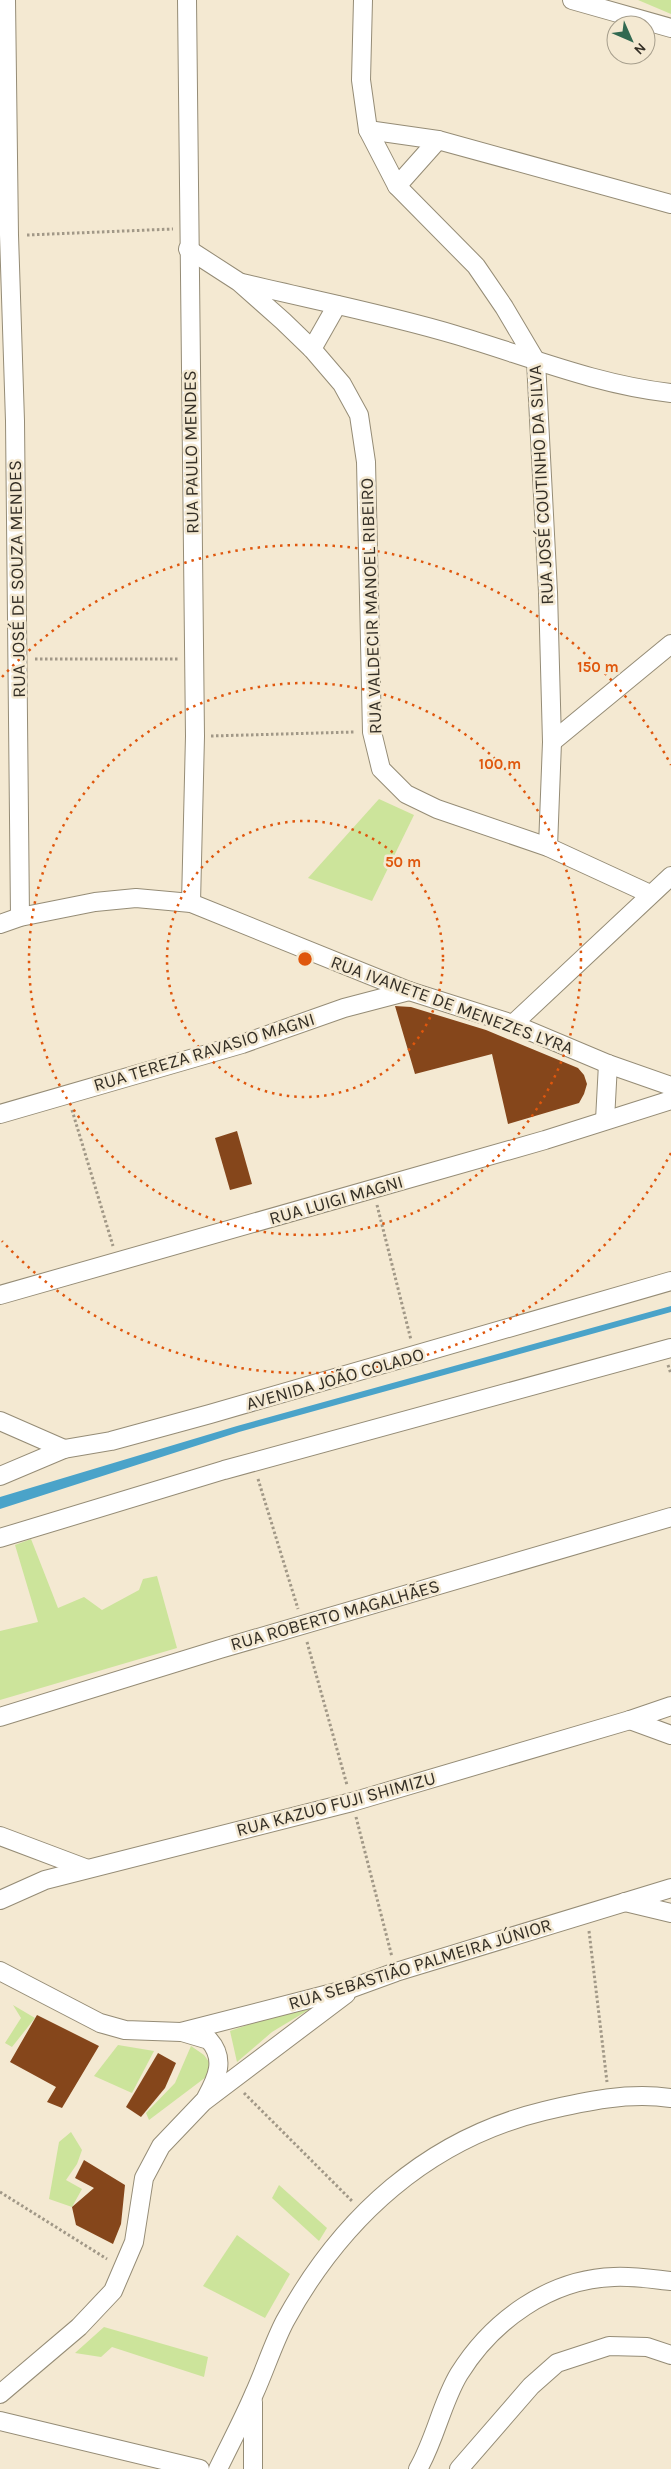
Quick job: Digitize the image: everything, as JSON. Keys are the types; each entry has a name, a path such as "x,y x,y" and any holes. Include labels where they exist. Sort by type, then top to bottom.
{"street":[{"name":"RUA JOSÉ DE SOUZA MENDES","path":"6,0 9,236 15,420 20,917"},
{"name":"RUA PAULO MENDES","path":"187,0 188,249 195,736 191,903"},
{"name":"RUA JOSÉ COUTINHO DA SILVA","path":"363,0 361,80 368,130 397,186 476,266 504,307 536,361 548,592 552,742 548,846"},
{"path":"572,0 671,28"},
{"path":"368,130 438,140 671,204"},
{"path":"397,186 438,140"},
{"name":"RUA VALDECIR MANOEL RIBEIRO","path":"188,249 239,282 312,349 342,384 359,415 366,462 372,732 381,768 406,794 437,809 548,846 650,894"},
{"path":"239,282 455,335 536,361 642,389 671,394"},
{"path":"312,349 337,305"},
{"path":"552,742 671,644"},
{"path":"513,1024 671,876"},
{"name":"RUA IVANETE DE MENEZES LYRA","path":"0,924 20,917 95,902 136,898 191,903 409,991 513,1024 608,1064 671,1086"},
{"name":"RUA TEREZA RAVASIO MAGNI","path":"0,1114 242,1044 344,1008 409,991"},
{"path":"605,1120 608,1064"},
{"name":"RUA LUIGI MAGNI","path":"0,1295 374,1190 545,1140 671,1100"},
{"name":"AVENIDA JOÃO COLADO","path":"0,1476 64,1449 129,1436 671,1282"},
{"path":"0,1538 253,1464 671,1348"},
{"path":"0,1421 64,1449"},
{"name":"RUA ROBERTO MAGALHÃES","path":"0,1716 302,1624 671,1517"},
{"name":"RUA KAZUO FUJI SHIMIZU","path":"0,1900 22,1888 85,1868 352,1802 630,1720 671,1706"},
{"path":"630,1720 671,1735"},
{"path":"0,1836 85,1868"},
{"name":"RUA SEBASTIÃO PALMEIRA JÚNIOR","path":"0,1971 100,2023 124,2030 181,2032 352,1988 396,1972 671,1888"},
{"path":"625,1902 671,1913"},
{"path":"0,2394 79,2327 113,2291 134,2242 144,2178 161,2146 203,2102 352,1988"},
{"path":"181,2032 209,2040 216,2048 219,2056 218,2073 203,2102"},
{"path":"218,2469 253,2397 285,2322 322,2261 378,2198 436,2154 502,2123 590,2100 653,2096 671,2098"},
{"path":"420,2467 458,2375 488,2336 522,2306 572,2284 613,2277 671,2281"},
{"path":"459,2469 531,2386 557,2363 609,2346 648,2347 671,2355"},
{"path":"253,2397 253,2469"},
{"path":"0,2421 200,2469"}],"path":[{"path":"9,236 189,228"},
{"path":"18,659 194,659"},
{"path":"195,736 372,732"},
{"path":"67,1094 118,1263"},
{"path":"374,1190 415,1356"},
{"path":"253,1464 302,1624 352,1802 396,1972"},
{"path":"587,1914 609,2098"},
{"path":"231,2080 364,2214"},
{"path":"0,2192 47,2223 124,2269"}],"green space":[{"path":"638,0 671,0 671,14"},
{"path":"379,799 414,815 372,901 308,878"},
{"path":"31,1539 58,1608 84,1597 102,1610 139,1590 143,1579 157,1576 177,1648 0,1700 0,1631 38,1622 15,1545"},
{"path":"308,2004 310,2009 272,2032 237,2062 230,2031"},
{"path":"13,2005 35,2018 12,2047 5,2043 21,2018"},
{"path":"118,2045 154,2051 132,2093 94,2076"},
{"path":"191,2046 204,2055 212,2066 206,2077 149,2120 146,2113 175,2083"},
{"path":"71,2132 82,2150 77,2164 66,2180 82,2189 72,2207 49,2199 59,2142"},
{"path":"279,2185 327,2228 319,2241 272,2198"},
{"path":"237,2235 290,2274 265,2318 203,2286"},
{"path":"104,2327 208,2357 204,2377 112,2347 101,2357 75,2353"}],"water":[{"path":"671,1306 671,1312 239,1432 0,1509 0,1497 237,1426"}],"building":[{"path":"395,1006 411,1007 486,1030 578,1068 584,1075 587,1084 584,1094 579,1103 508,1124 492,1054 415,1074"},
{"path":"237,1131 252,1184 230,1190 215,1138"},
{"path":"37,2015 99,2046 62,2108 47,2102 56,2087 10,2062"},
{"path":"158,2053 176,2063 165,2088 141,2117 126,2107"},
{"path":"84,2160 125,2185 121,2224 113,2244 76,2225 72,2207 94,2188 75,2178"}]}
